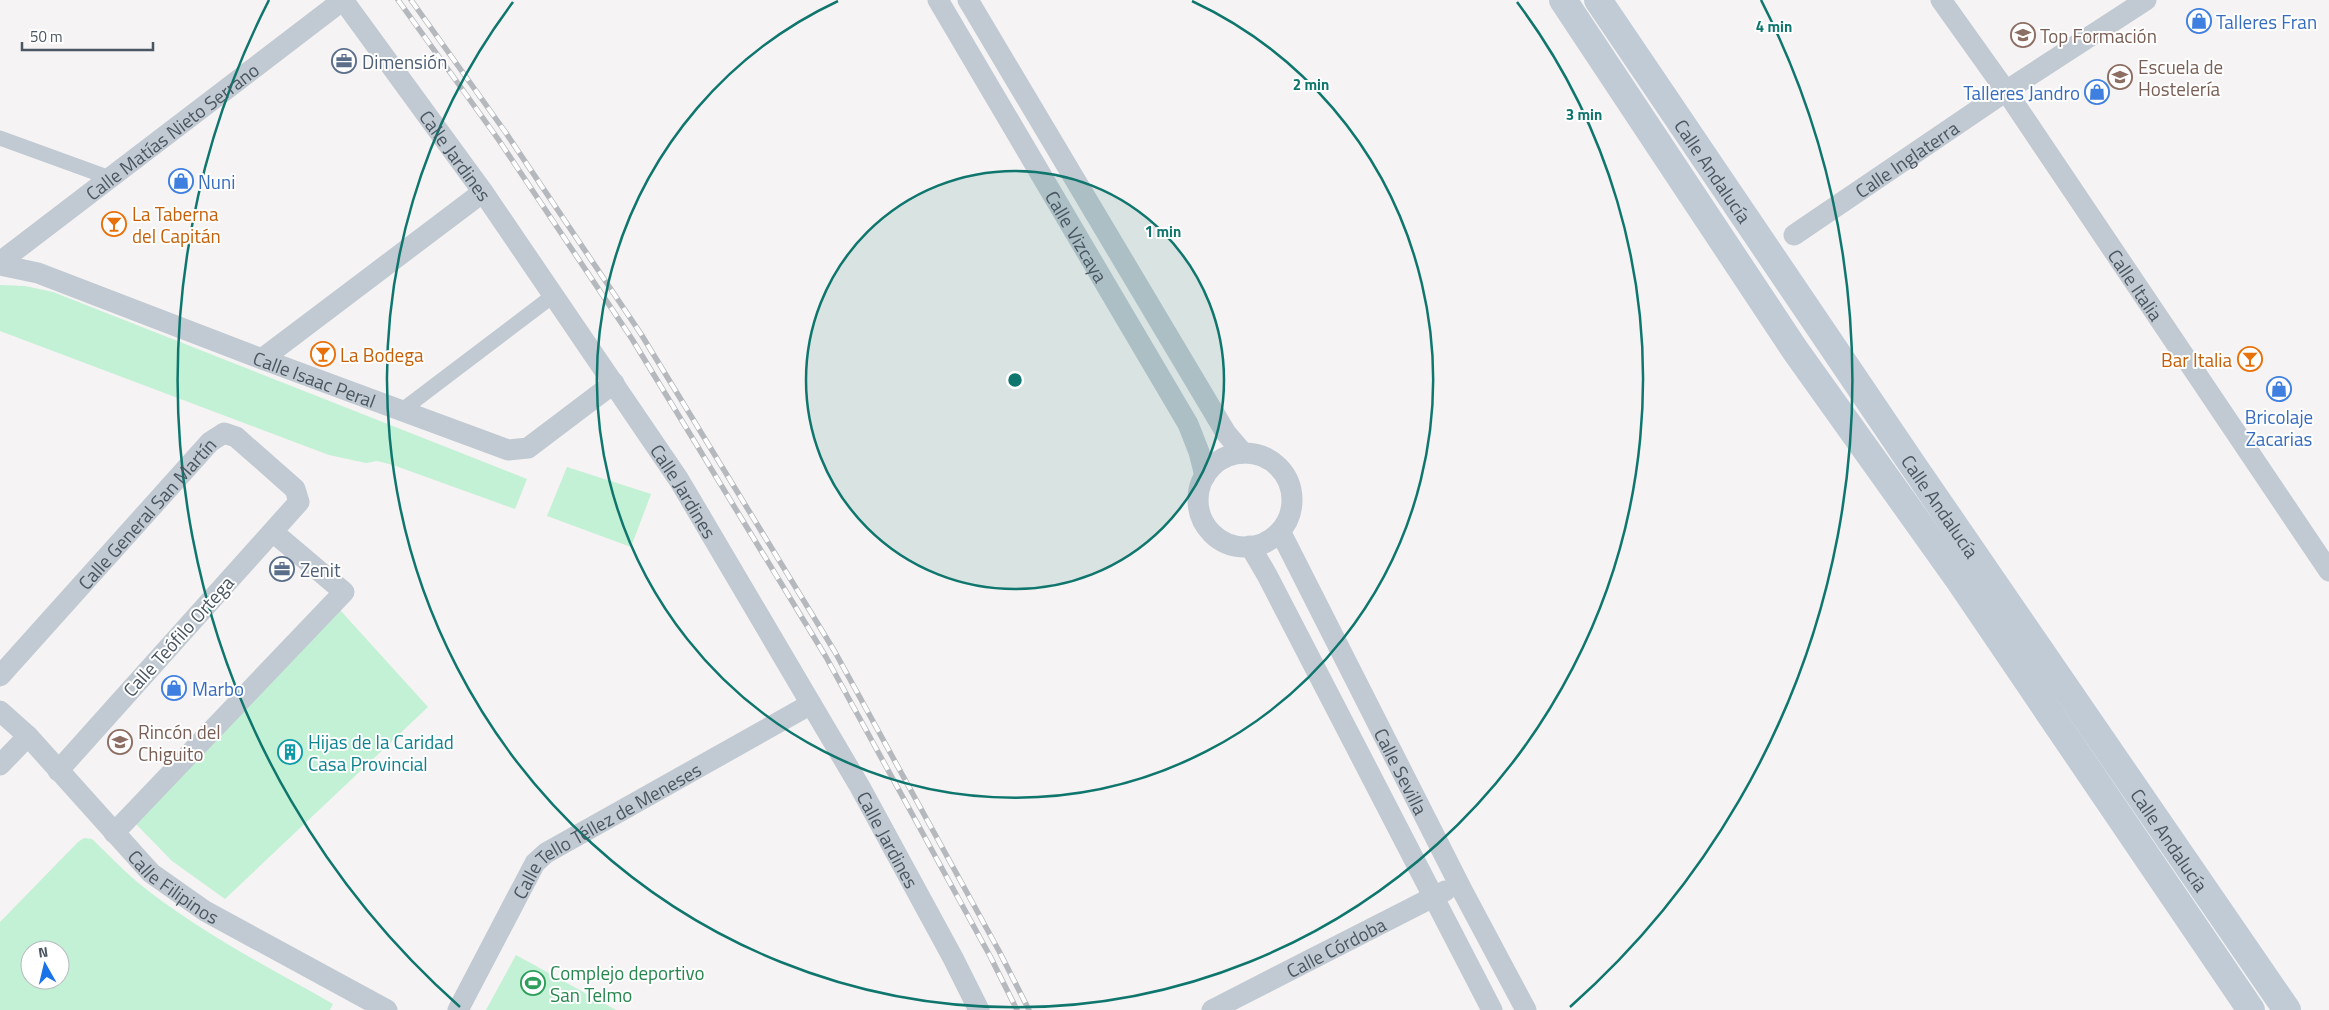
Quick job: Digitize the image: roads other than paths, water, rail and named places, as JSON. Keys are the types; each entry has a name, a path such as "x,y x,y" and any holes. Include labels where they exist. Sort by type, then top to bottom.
{"main road":[{"name":"Calle Andalucía","path":"1563,0 1795,350 1958,577 2251,1010"},
{"name":"Calle Andalucía","path":"1598,0 1912,464 2287,1010"}],"street":[{"name":"Calle Matías Nieto Serrano","path":"0,264 343,0"},
{"name":"Calle Jardines","path":"343,0 483,192 679,480 860,787 953,958 979,1010"},
{"name":"Calle Vizcaya","path":"938,0 1188,424 1199,452 1205,476"},
{"name":"Calle Vizcaya","path":"968,0 1226,433 1243,453"},
{"name":"Calle Italia","path":"1941,0 2006,91 2329,571"},
{"name":"Calle Inglaterra","path":"1794,235 2006,91 2146,0"},
{"path":"0,138 110,178"},
{"path":"1052,195 1078,187"},
{"path":"262,359 483,192"},
{"name":"Calle Isaac Peral","path":"0,264 38,273 262,359 508,450 528,448 614,383"},
{"path":"401,411 554,295"},
{"name":"Calle General San Martín","path":"0,676 210,442 224,433 236,437 295,489 300,502"},
{"path":"1243,453 1255,454 1270,460 1284,473 1292,494 1290,512 1280,531 1262,543 1250,546 1227,543 1216,537 1204,523 1198,499 1205,476 1220,460 1243,453"},
{"name":"Calle Teófilo Ortega","path":"58,771 300,502"},
{"name":"Calle Sevilla","path":"1280,531 1458,884 1526,1010"},
{"path":"114,833 344,592 273,532"},
{"name":"Calle Sevilla","path":"1250,546 1272,584 1492,1010"},
{"name":"Calle Tello Téllez de Meneses","path":"458,1010 535,863 546,853 811,704"},
{"name":"Calle Filipinos","path":"0,712 28,736 151,873 205,911 387,1010"},
{"path":"0,765 28,736"},
{"name":"Calle Córdoba","path":"1212,1010 1458,884"}],"railway":[{"path":"398,0 498,139 632,339 826,657 990,956 1017,1010"},
{"path":"411,0 506,133 641,334 835,652 999,951 1029,1010"}],"place":[{"name":"Talleres Fran","path":"2199,21"},
{"name":"Top Formación","path":"2023,35"},
{"name":"Dimensión","path":"344,61"},
{"name":"Escuela de Hostelería","path":"2120,77"},
{"name":"Talleres Jandro","path":"2097,92"},
{"name":"Nuni","path":"181,181"},
{"name":"La Taberna del Capitán","path":"114,224"},
{"name":"La Bodega","path":"323,354"},
{"name":"Bar Italia","path":"2250,359"},
{"name":"Bricolaje Zacarias","path":"2279,389"},
{"name":"Zenit","path":"282,569"},
{"name":"Marbo","path":"174,688"},
{"name":"Rincón del Chiguito","path":"120,742"},
{"name":"Hijas de la Caridad Casa Provincial","path":"290,752"},
{"name":"Complejo deportivo San Telmo","path":"533,983"}]}
